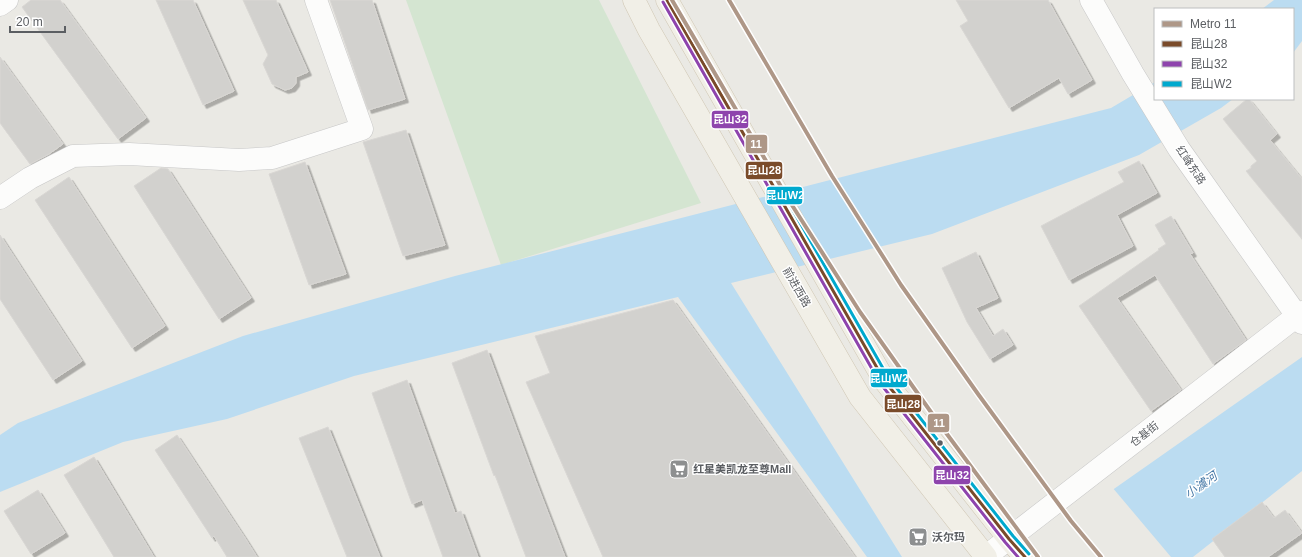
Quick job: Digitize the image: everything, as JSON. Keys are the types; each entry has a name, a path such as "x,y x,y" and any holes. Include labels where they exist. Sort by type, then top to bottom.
{"main road":[{"name":"前进西路","path":"634,0 649,30 860,397 986,557"},
{"path":"667,0 884,380 1018,549"}],"street":[{"path":"0,5 7,0"},
{"path":"0,198 30,178 73,156 129,154 239,160 272,158 362,129 316,0"},
{"name":"红峰东路","path":"1091,0 1133,74 1180,148 1300,317"},
{"name":"仓基街","path":"986,557 1018,549 1300,317"}],"green space":[{"path":"406,0 599,0 701,203 501,265"}],"water":[{"path":"1274,0 1302,0 1302,41 1294,52 1294,8 1263,8"},
{"path":"1154,83 1154,100 1232,100 1221,108 1139,155 932,234 731,283 902,557 867,557 678,297 354,376 227,419 123,442 0,492 0,435 18,423 243,336 455,276 1111,108"},
{"name":"小澞河","path":"1302,357 1302,471 1193,557 1022,557 1101,498"}],"pier":[{"path":"1112,487 1171,557 1020,557 1021,555"}],"building":[{"path":"31,0 60,0 146,118 118,139 22,7"},
{"path":"156,0 193,0 234,91 203,105"},
{"path":"243,0 276,0 308,72 296,77 296,83 292,88 285,90 272,84 263,64 268,55"},
{"path":"330,0 372,0 405,99 368,110"},
{"path":"956,0 1048,0 1092,80 1068,94 1059,78 1009,108 960,26 968,21"},
{"path":"0,57 63,144 49,154 30,164 0,123"},
{"path":"1246,100 1250,100 1277,134 1270,140 1302,179 1302,239 1246,171 1257,161 1223,119"},
{"path":"406,130 445,245 403,256 363,142"},
{"path":"1139,161 1157,193 1117,215 1133,246 1069,280 1041,226 1124,182 1118,172"},
{"path":"305,162 346,274 309,285 269,174"},
{"path":"161,168 168,169 251,298 219,319 134,186"},
{"path":"69,177 165,326 132,348 35,200"},
{"path":"1171,216 1193,253 1190,254 1246,340 1213,364 1155,275 1117,298 1181,390 1151,411 1079,306 1166,244 1155,225"},
{"path":"0,235 82,361 53,380 0,299"},
{"path":"976,252 998,298 976,308 993,336 1003,329 1013,345 990,359 967,322 942,268"},
{"name":"红星美凯龙至尊Mall","path":"673,300 855,557 603,557 526,382 550,373 535,336"},
{"path":"487,350 565,557 526,557 495,475 494,476 452,363"},
{"path":"407,380 455,513 461,511 478,557 443,557 422,500 412,504 372,393"},
{"path":"328,427 380,557 347,557 299,438"},
{"path":"177,435 257,557 227,557 214,536 212,538 155,450"},
{"path":"94,457 154,557 114,557 64,475"},
{"path":"38,490 65,533 31,554 4,511"},
{"path":"1262,502 1274,518 1285,510 1302,533 1268,557 1225,557 1212,539"}],"metro line":[{"name":"11","path":"672,0 790,202 860,312 938,422 1038,557"},
{"name":"11","path":"729,0 832,176 901,285 978,394 1071,521 1101,557"}],"transit line":[{"name":"昆山28","path":"667,0 884,380 1009,539 1025,557"},
{"name":"昆山W2","path":"673,0 888,377 1013,536 1029,554"},
{"name":"昆山32","path":"663,2 880,383 1018,557"}],"place":[{"name":"红星美凯龙至尊Mall","path":"679,469"},
{"name":"沃尔玛","path":"918,537"}]}
